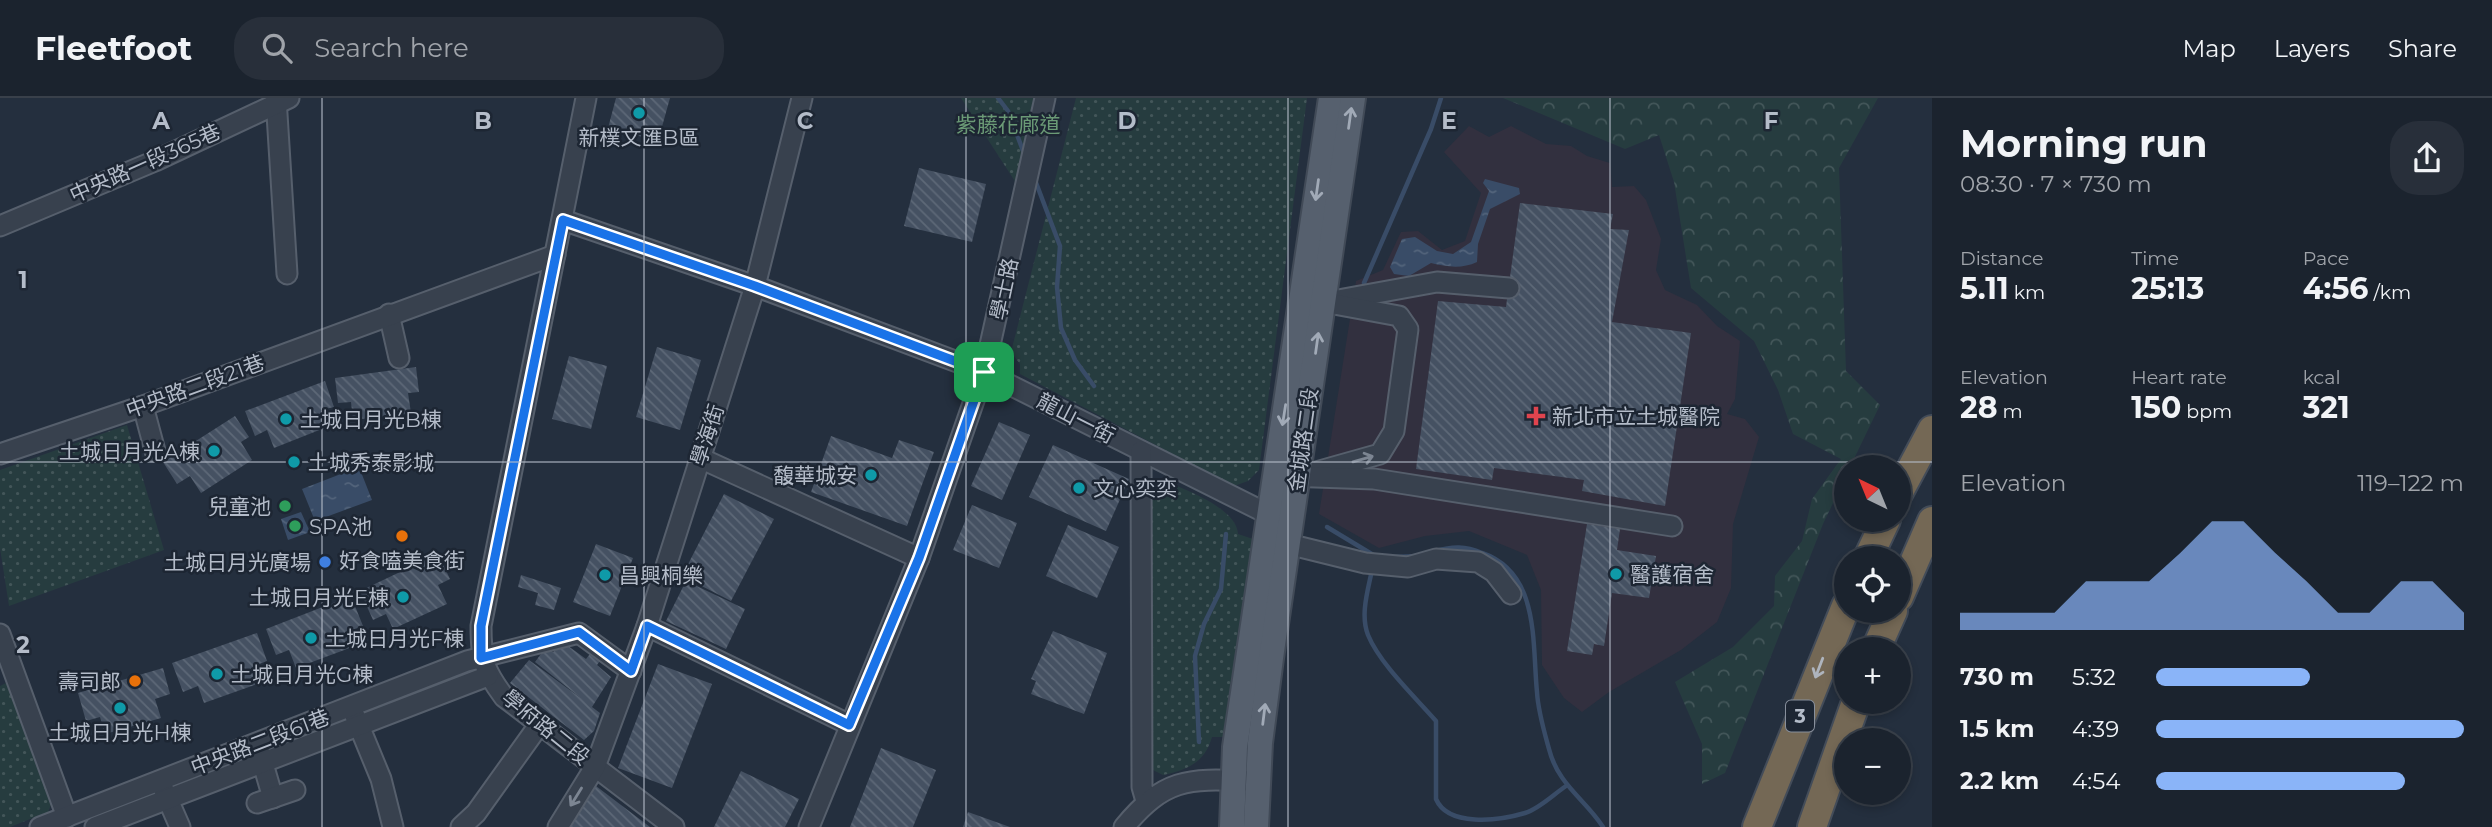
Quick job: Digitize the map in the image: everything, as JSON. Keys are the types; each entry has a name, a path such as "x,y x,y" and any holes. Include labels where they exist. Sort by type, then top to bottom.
{"highway":[{"path":"1911,469 1932,430"},
{"path":"1911,569 1932,521"},
{"name":"3","path":"1757,827 1839,623"},
{"name":"3","path":"1812,827 1853,714"}],"main road":[{"name":"金城路二段","path":"1255,827 1263,718 1288,544 1286,476 1331,98"},
{"name":"金城路二段","path":"1232,827 1232,780 1268,514 1286,476 1323,302 1353,98"}],"street":[{"path":"484,667 481,626 586,98"},
{"name":"學海街","path":"558,827 595,767 647,626 755,286 802,98"},
{"name":"學士路","path":"809,827 919,558 984,372 1045,98"},
{"path":"281,99 287,274"},
{"name":"中央路一段365巷","path":"0,226 155,161 281,99"},
{"name":"龍山一街","path":"563,220 755,286 984,372 1268,514"},
{"name":"中央路二段21巷","path":"0,454 143,406 555,255"},
{"path":"1323,302 1437,282 1509,288"},
{"path":"1286,476 1380,454 1394,431 1408,329 1399,316 1323,302"},
{"path":"389,314 399,358"},
{"path":"143,406 155,451"},
{"path":"1141,451 1142,787 1146,801"},
{"path":"700,458 919,558"},
{"path":"1286,476 1374,480 1672,526"},
{"path":"1288,544 1376,564 1408,567 1436,559 1478,562 1494,572 1511,594"},
{"path":"647,626 849,725"},
{"path":"95,827 168,799 260,752 359,725 484,667 579,632 631,671"},
{"path":"0,634 75,819"},
{"name":"中央路二段61巷","path":"40,827 75,819 160,780 260,752 351,706 484,667"},
{"name":"學府路二段","path":"484,667 505,697 674,827"},
{"path":"351,706 381,779 393,827"},
{"path":"461,827 476,813 540,725"},
{"path":"260,752 265,800 295,790"},
{"path":"160,780 180,827"},
{"path":"1124,827 1146,801 1178,783 1232,780 1259,782"}],"shaded area":[{"name":"新北市立土城醫院","path":"1469,126 1489,137 1511,126 1546,144 1571,146 1587,156 1610,163 1612,187 1634,186 1646,200 1661,239 1656,270 1665,290 1697,305 1717,326 1740,341 1735,399 1727,414 1745,419 1759,437 1733,524 1731,588 1717,622 1681,650 1609,692 1582,712 1564,698 1542,665 1541,590 1527,555 1469,531 1425,536 1379,548 1319,514 1356,281 1383,270 1401,232 1418,231 1442,250 1465,241 1481,193 1444,152"}],"green space":[{"name":"紫藤花廊道","path":"961,98 1033,98 1039,107 1020,189"},
{"path":"1076,98 1307,98 1259,470 1248,481 1234,486 1020,374 1020,364 1011,352"},
{"path":"1503,98 1878,98 1839,168 1846,371 1880,405 1856,455 1834,455 1793,434 1778,390 1754,341 1691,288 1674,182 1659,135 1625,149"},
{"path":"127,425 164,550 9,606 0,548 0,470"},
{"path":"1834,469 1834,501 1725,773 1702,784 1702,744 1675,682 1733,647 1774,606 1775,576 1802,541 1812,499"},
{"path":"1162,480 1219,508 1229,516 1238,534 1253,539 1223,737 1212,737 1205,753 1194,764 1163,775 1153,770 1149,489"},
{"path":"8,682 54,798 48,812 10,827 0,827 0,686"}],"water":[{"path":"1485,179 1519,188 1520,194 1490,209 1478,244 1477,262 1454,267 1431,263 1409,276 1394,274 1390,267 1402,239 1415,237 1437,251 1453,254 1471,242 1489,191 1483,183"},
{"path":"359,467 372,500 315,521 302,489"},
{"name":"SPA池","path":"301,512 310,532 288,540 281,519"}],"building":[{"name":"新樸文匯B區","path":"616,98 670,98 658,141 608,128"},
{"path":"919,168 986,184 972,242 904,226"},
{"name":"新北市立土城醫院","path":"1520,203 1613,214 1610,229 1629,230 1612,322 1691,333 1665,506 1582,491 1584,480 1494,468 1492,480 1416,469 1438,301 1506,307"},
{"path":"657,347 701,360 680,430 636,417"},
{"path":"569,356 607,366 591,429 552,419"},
{"path":"416,367 419,392 408,393 411,413 353,420 351,402 338,403 335,378"},
{"name":"土城日月光B棟","path":"325,381 334,407 321,410 327,427 274,448 267,430 255,436 245,411"},
{"name":"土城日月光A棟","path":"235,416 249,437 241,442 252,460 201,493 190,476 177,484 163,462"},
{"path":"999,422 1030,435 1002,500 971,486"},
{"name":"馥華城安","path":"831,436 892,458 899,440 934,452 907,526 811,492"},
{"name":"文心奕奕","path":"1053,445 1129,479 1106,531 1029,497"},
{"path":"724,494 774,519 731,601 682,576"},
{"path":"972,505 1017,523 999,568 953,550"},
{"name":"醫護宿舍","path":"1587,524 1620,529 1617,550 1656,556 1649,598 1612,593 1604,646 1594,644 1592,655 1567,651"},
{"path":"1068,525 1119,547 1097,598 1046,576"},
{"name":"昌興桐樂","path":"596,544 633,558 610,616 573,602"},
{"name":"土城日月光E棟","path":"438,554 450,579 438,585 447,604 393,629 386,614 373,620 360,591"},
{"path":"521,575 561,588 554,610 535,605 538,593 518,587"},
{"path":"686,581 745,609 726,649 666,621"},
{"name":"土城日月光F棟","path":"351,596 363,626 349,631 355,646 296,668 289,650 276,655 266,629"},
{"path":"1053,631 1107,653 1084,714 1031,694 1036,681 1031,679"},
{"name":"土城日月光G棟","path":"257,633 267,661 254,666 260,683 204,703 198,686 183,692 172,663"},
{"path":"564,643 586,659 593,650 602,658 597,665 611,677 592,707 600,713 594,731 584,740 510,683 529,660 582,699 535,662 546,647 553,652"},
{"path":"658,664 712,684 672,788 618,768"},
{"name":"土城日月光H棟","path":"163,668 170,694 155,699 161,718 105,734 100,717 86,721 78,693"},
{"path":"881,748 936,770 913,827 850,827"},
{"path":"741,771 799,799 785,827 714,827"},
{"path":"596,786 650,827 564,827 590,788"},
{"path":"968,812 1010,827 963,827"}],"waterway":[{"path":"998,98 1008,111 1025,156"},
{"path":"1364,283 1431,129 1441,98"},
{"path":"1035,180 1060,246 1057,287 1061,328 1075,360 1094,386"},
{"path":"1327,527 1375,556"},
{"path":"1199,742 1195,656 1204,624 1221,589 1226,534"},
{"path":"1436,551 1448,548 1470,549 1501,563 1514,576 1524,593 1529,611 1539,706 1553,762 1565,782 1603,827"},
{"path":"1395,557 1417,556"},
{"path":"1372,570 1366,602 1368,635 1399,680 1436,721 1436,799 1442,808 1451,814 1475,820 1514,816 1541,805 1566,786"}],"place":[{"name":"新樸文匯B區","path":"639,113"},
{"name":"新北市立土城醫院","path":"1536,416"},
{"name":"土城日月光B棟","path":"286,419"},
{"name":"土城日月光A棟","path":"214,451"},
{"name":"土城秀泰影城","path":"294,462"},
{"name":"馥華城安","path":"871,475"},
{"name":"文心奕奕","path":"1079,488"},
{"name":"兒童池","path":"285,506"},
{"name":"SPA池","path":"295,526"},
{"name":"好食嗑美食街","path":"402,536"},
{"name":"土城日月光廣場","path":"325,562"},
{"name":"醫護宿舍","path":"1616,574"},
{"name":"昌興桐樂","path":"605,575"},
{"name":"土城日月光E棟","path":"403,597"},
{"name":"土城日月光F棟","path":"311,638"},
{"name":"土城日月光G棟","path":"217,674"},
{"name":"壽司郎","path":"135,681"},
{"name":"土城日月光H棟","path":"120,708"}],"route":[{"path":"563,220 755,286 984,372 919,558 849,725 647,626 631,671 579,632 481,658 481,626 502,533 528,382 563,220"}]}
